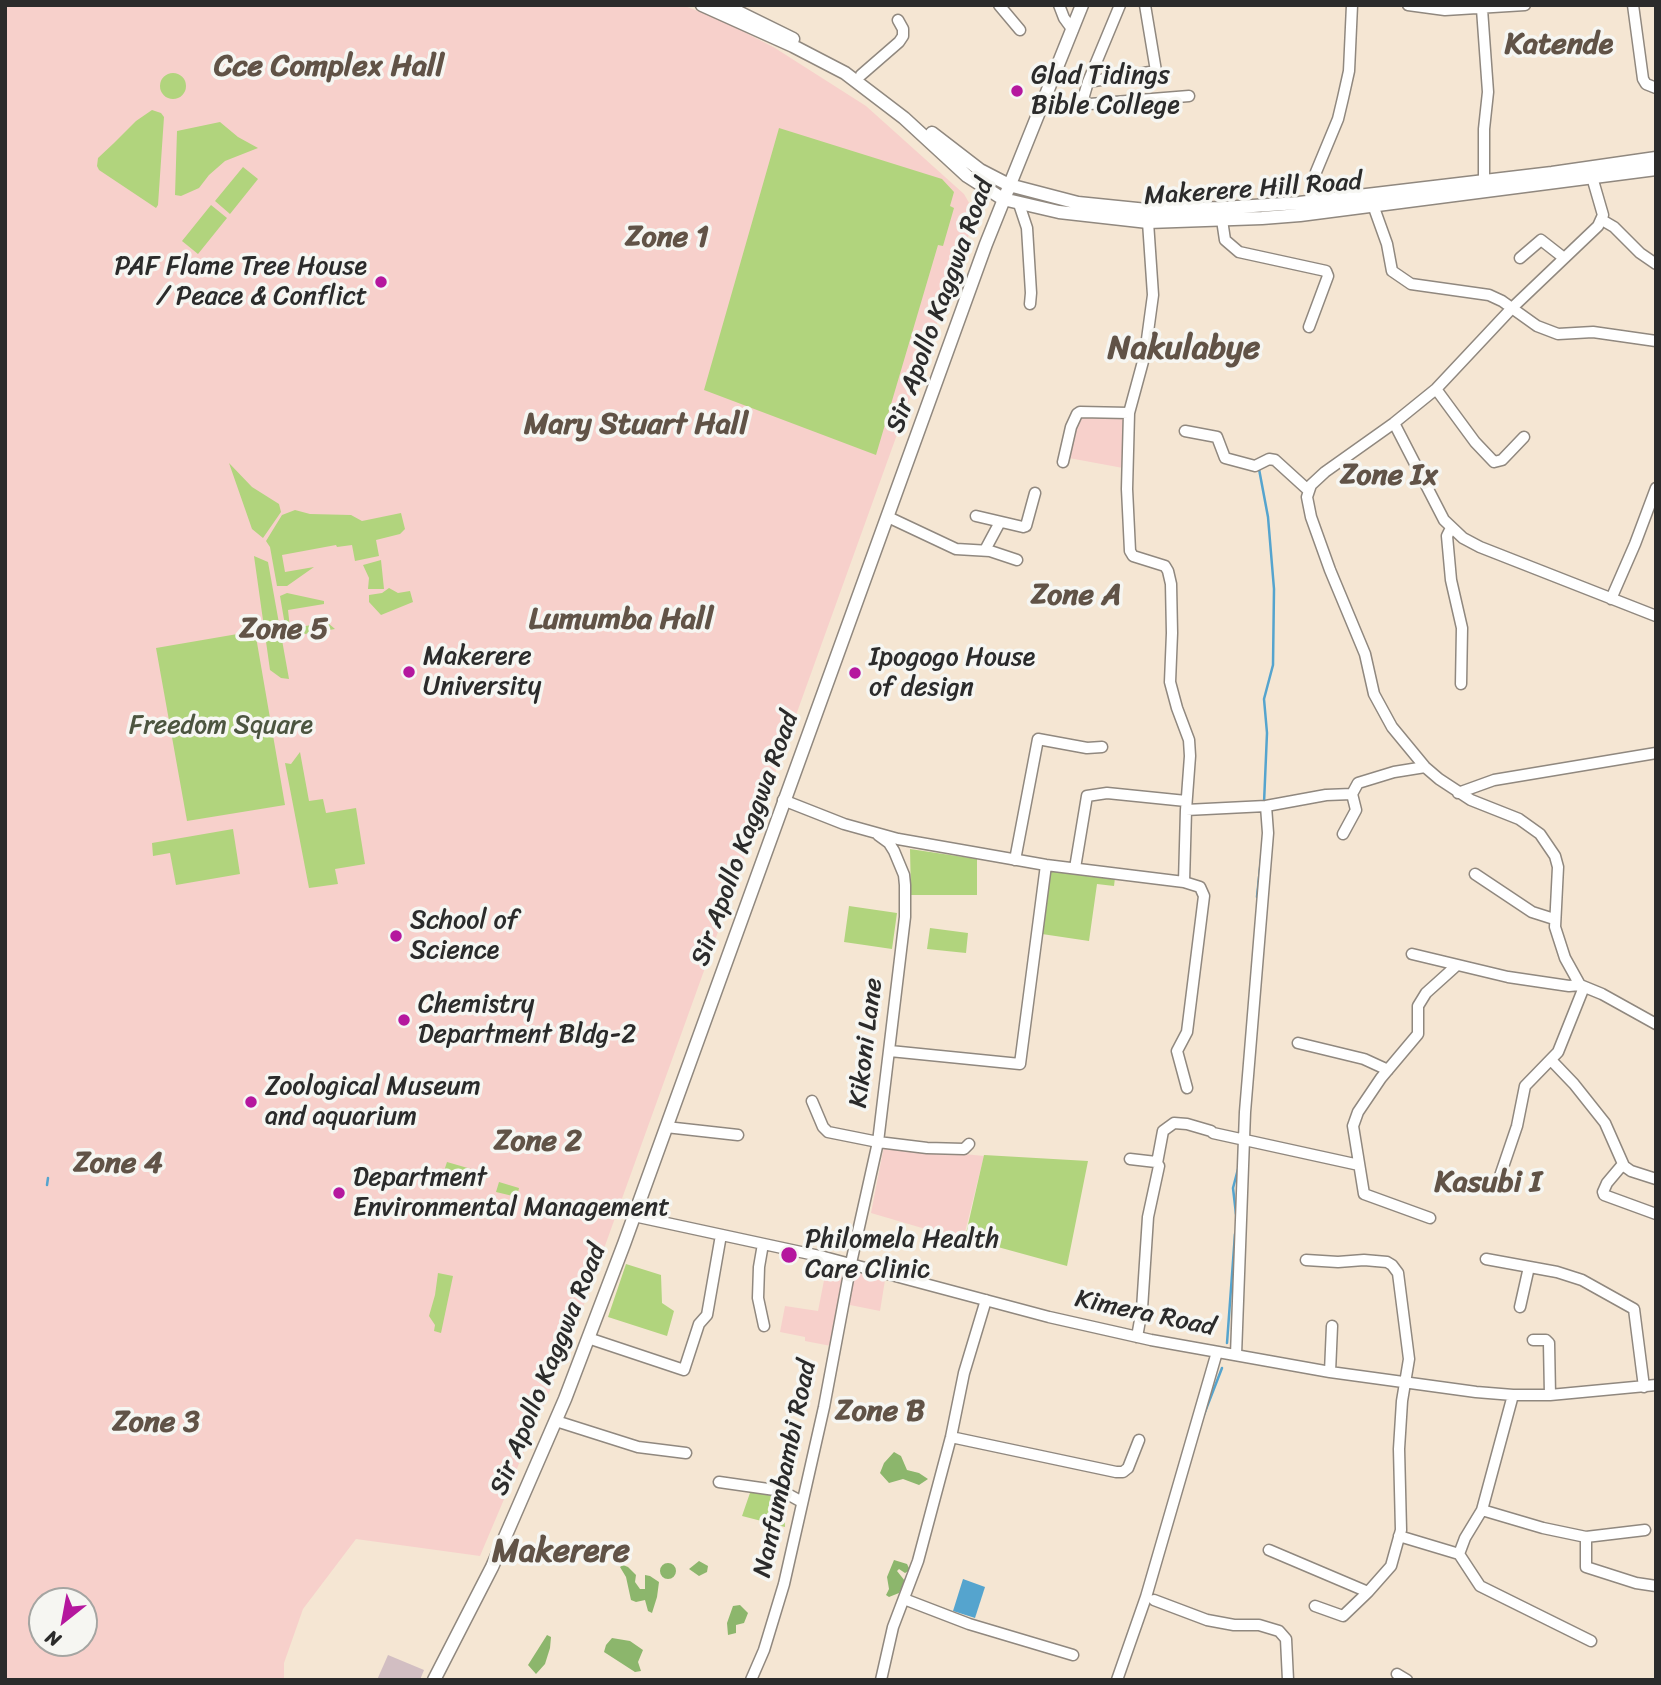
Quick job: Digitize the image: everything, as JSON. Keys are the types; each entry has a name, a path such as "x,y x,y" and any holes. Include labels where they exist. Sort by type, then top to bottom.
{"main road":[{"name":"Makerere Hill Road","path":"702,5 845,73 904,118 967,176 1003,199 1059,212 1148,222 1300,215 1656,169"},
{"name":"Sir Apollo Kaggwa Road","path":"434,1680 492,1567 556,1421 634,1216 1003,199 1082,5"},
{"name":"Makerere Hill Road","path":"735,7 861,75 980,170 1009,185 1078,203 1132,209 1222,208 1310,201 1656,158"}],"street":[{"path":"999,5 1020,30"},
{"path":"1059,5 1072,29"},
{"path":"1080,106 1120,5"},
{"path":"1088,82 1156,71 1145,5"},
{"path":"1310,201 1316,172 1338,119 1349,72 1352,5"},
{"path":"1408,5 1482,9 1525,5"},
{"path":"1633,5 1643,79 1646,84 1656,88"},
{"path":"1482,9 1488,93 1484,129 1484,180"},
{"path":"861,75 899,42 903,29 898,20"},
{"path":"1040,108 1189,96"},
{"path":"1309,487 1336,463 1436,388 1511,308 1602,220 1603,215 1592,177"},
{"path":"1019,204 1027,228 1030,304"},
{"path":"1373,205 1387,244 1392,271 1419,287 1489,295 1537,327 1558,334 1593,332 1656,341"},
{"path":"1222,220 1225,240 1239,252 1326,271 1328,276 1309,327"},
{"path":"1602,220 1614,227 1640,253 1656,264"},
{"path":"1148,222 1153,295 1145,354 1129,413 1127,489 1130,551 1133,556 1160,563 1168,571 1171,584 1170,682 1189,740 1184,882"},
{"path":"1520,258 1541,240 1564,258"},
{"path":"1436,388 1490,460 1499,462 1524,437"},
{"path":"1063,462 1071,427 1079,413 1129,413"},
{"path":"1394,422 1444,520 1451,528 1480,547 1656,617"},
{"path":"1185,431 1217,437 1225,458 1255,466 1269,459 1275,460 1309,487 1311,517 1364,654 1374,694 1392,727 1425,767 1458,793 1486,808 1528,824 1550,846 1558,867 1554,919 1564,958 1582,986"},
{"path":"1611,599 1656,488"},
{"path":"976,516 1026,526 1035,493"},
{"path":"888,517 956,549 985,551 1017,560"},
{"path":"985,551 1000,522"},
{"path":"1451,528 1447,537 1451,580 1462,628 1461,684"},
{"path":"1015,860 1038,739 1087,748 1102,747"},
{"path":"1458,793 1494,780 1656,753"},
{"path":"1343,834 1356,810 1352,793 1357,783 1394,772 1425,767"},
{"path":"1075,868 1087,796 1107,793 1186,806 1266,806 1352,793"},
{"path":"783,800 878,835 1046,865 1196,885 1204,893 1187,1032 1177,1051 1187,1088"},
{"path":"1236,1355 1245,1112 1268,833 1266,806"},
{"name":"Kikoni Lane","path":"851,1263 878,1142 905,917 904,875 889,843 878,835"},
{"path":"890,1051 1020,1064 1046,865"},
{"path":"1475,874 1532,912 1554,919"},
{"path":"1412,954 1508,977 1582,986 1656,1024"},
{"path":"1430,1218 1367,1197 1362,1191 1354,1119 1388,1070 1418,1034 1417,1008 1422,1000 1456,966"},
{"path":"1500,1176 1517,1126 1525,1086 1558,1052 1582,986"},
{"path":"1298,1043 1364,1059 1388,1070"},
{"path":"1551,1060 1605,1122 1623,1164 1631,1171 1656,1179"},
{"path":"812,1101 825,1130 878,1142 961,1149 970,1144"},
{"path":"1137,1337 1142,1309 1146,1227 1159,1172 1157,1163 1163,1131 1174,1123 1187,1124 1213,1133 1359,1165"},
{"path":"666,1127 738,1135"},
{"path":"1130,1158 1157,1163"},
{"path":"1623,1164 1607,1183 1604,1195 1656,1214"},
{"name":"Kimera Road","path":"634,1216 851,1263 1137,1337 1330,1372 1513,1395 1550,1395 1650,1386"},
{"path":"588,1338 684,1370 699,1324 707,1315 721,1235"},
{"path":"763,1244 758,1298 764,1326"},
{"path":"1306,1260 1338,1262 1364,1259 1387,1262 1396,1269 1409,1359 1402,1401 1399,1449 1402,1521 1391,1566 1343,1616 1315,1606"},
{"path":"1486,1259 1582,1280 1634,1309 1650,1386"},
{"name":"Nanfumbambi Road","path":"751,1680 764,1650 784,1584 824,1406 851,1263"},
{"path":"1520,1307 1530,1267"},
{"path":"881,1680 893,1627 918,1562 951,1437 964,1373 986,1300"},
{"path":"1330,1372 1332,1326"},
{"path":"1533,1340 1546,1340 1549,1343 1550,1395"},
{"path":"1117,1680 1146,1597 1217,1352"},
{"path":"1460,1553 1465,1538 1482,1510 1513,1395"},
{"path":"556,1421 638,1447 686,1453"},
{"path":"951,1437 1116,1472 1123,1472 1128,1468 1139,1440"},
{"path":"719,1482 782,1491 802,1502"},
{"path":"1482,1510 1586,1537 1645,1530"},
{"path":"1399,1536 1460,1553 1480,1586 1591,1641"},
{"path":"1586,1537 1586,1567 1636,1583 1656,1586"},
{"path":"1269,1550 1368,1592"},
{"path":"904,1599 969,1624 1073,1655"},
{"path":"1154,1600 1207,1620 1234,1625 1259,1625 1279,1631 1286,1639 1288,1680"},
{"path":"1396,1674 1407,1680"}],"shaded area":[{"name":"Makerere University","path":"5,5 682,5 719,19 775,48 866,106 964,194 976,215 570,1343 480,1556 356,1539 303,1609 284,1663 284,1680 5,1680"},
{"path":"1079,414 1126,417 1123,468 1069,458"},
{"path":"884,1146 984,1156 963,1240 871,1213"},
{"path":"828,1260 844,1263 831,1346 780,1332 785,1306 818,1311"},
{"path":"852,1266 886,1274 880,1311 845,1304"},
{"path":"388,1655 424,1670 420,1680 377,1680"}],"green space":[{"path":"173,73 182,77 186,86 182,95 173,99 164,95 160,86 164,77"},
{"path":"152,110 164,117 156,208 97,166 98,158 136,121"},
{"path":"220,122 238,137 258,148 225,161 199,188 181,196 175,195 177,131"},
{"path":"779,128 942,179 954,192 950,206 954,208 943,246 938,245 876,455 704,390"},
{"path":"243,167 258,179 230,214 215,201"},
{"path":"211,205 227,218 198,254 182,241"},
{"path":"229,463 252,487 279,504 281,512 263,538 252,529"},
{"path":"295,510 310,514 351,515 362,521 401,513 405,529 400,534 376,540 379,556 355,561 352,545 336,545 282,555 285,572 314,567 287,586 277,586 270,547 266,541 282,515"},
{"path":"254,556 268,562 289,679 281,678 270,670"},
{"path":"381,560 384,589 368,589 369,578 363,565"},
{"path":"389,588 398,593 410,591 413,602 381,615 369,602 369,595 382,593"},
{"path":"287,593 324,601 324,604 288,610 290,628 328,623 335,629 287,637 280,596"},
{"name":"Freedom Square","path":"255,631 285,805 187,821 156,648"},
{"path":"300,752 309,801 323,799 326,813 356,808 365,864 335,869 338,884 309,888 285,763 291,764"},
{"path":"233,829 240,874 176,885 170,853 153,856 152,843"},
{"path":"910,849 977,859 977,895 911,895"},
{"path":"1051,870 1115,878 1114,886 1097,884 1089,941 1042,934"},
{"path":"849,906 897,913 892,949 844,942"},
{"path":"930,928 968,933 966,953 927,949"},
{"path":"984,1155 1088,1161 1067,1266 965,1238"},
{"path":"447,1162 485,1173 481,1186 443,1174"},
{"path":"499,1182 519,1188 517,1197 496,1192"},
{"path":"626,1264 661,1275 662,1303 674,1311 667,1336 608,1317"},
{"path":"438,1273 453,1276 441,1333 434,1331 435,1325 429,1316"},
{"path":"894,1452 901,1456 907,1470 928,1479 919,1485 903,1479 889,1483 880,1473 884,1463"},
{"path":"751,1490 783,1493 785,1527 742,1516"},
{"path":"894,1560 907,1564 910,1570 905,1573 899,1569 897,1571 905,1581 899,1593 889,1597 886,1595 889,1589 887,1577"},
{"path":"699,1561 708,1566 707,1572 699,1576 689,1569"},
{"path":"665,1563 671,1563 676,1571 674,1577 665,1579 660,1574 660,1568"},
{"path":"623,1565 636,1575 635,1582 640,1589 645,1589 645,1575 659,1582 652,1613 648,1611 645,1600 631,1600 626,1577 620,1567"},
{"path":"740,1605 748,1613 744,1623 736,1625 736,1633 728,1635 727,1623 733,1606"},
{"path":"547,1635 551,1637 550,1648 545,1664 536,1674 528,1665"},
{"path":"612,1638 630,1641 643,1650 638,1662 641,1671 635,1672 604,1652"}],"water":[{"path":"963,1579 985,1587 975,1618 953,1611"}],"waterway":[{"path":"1259,469 1268,517 1274,589 1273,665 1264,699 1267,733 1264,803"},
{"path":"1257,897 1261,859"},
{"path":"1236,1214 1233,1188 1238,1169"},
{"path":"47,1185 48,1178"},
{"path":"1227,1343 1235,1234"},
{"path":"1203,1417 1222,1368"}],"place":[{"name":"Glad Tidings Bible College","path":"1017,91"},
{"name":"PAF Flame Tree House / Peace & Conflict","path":"381,282"},
{"name":"Makerere University","path":"409,672"},
{"name":"Ipogogo House of design","path":"855,673"},
{"name":"School of Science","path":"396,936"},
{"name":"Chemistry Department Bldg-2","path":"404,1020"},
{"name":"Zoological Museum and aquarium","path":"251,1102"},
{"name":"Department Environmental Management","path":"339,1193"},
{"name":"Philomela Health Care Clinic","path":"789,1255"}],"district":[{"name":"Katende","path":"1559,45"},
{"name":"Cce Complex Hall","path":"329,67"},
{"name":"Zone 1","path":"667,238"},
{"name":"Nakulabye","path":"1184,350"},
{"name":"Mary Stuart Hall","path":"636,425"},
{"name":"Zone Ix","path":"1389,476"},
{"name":"Zone A","path":"1076,596"},
{"name":"Lumumba Hall","path":"621,620"},
{"name":"Zone 5","path":"284,630"},
{"name":"Zone 2","path":"538,1142"},
{"name":"Zone 4","path":"118,1164"},
{"name":"Kasubi I","path":"1488,1183"},
{"name":"Zone B","path":"880,1412"},
{"name":"Zone 3","path":"156,1423"},
{"name":"Makerere","path":"561,1553"}]}
